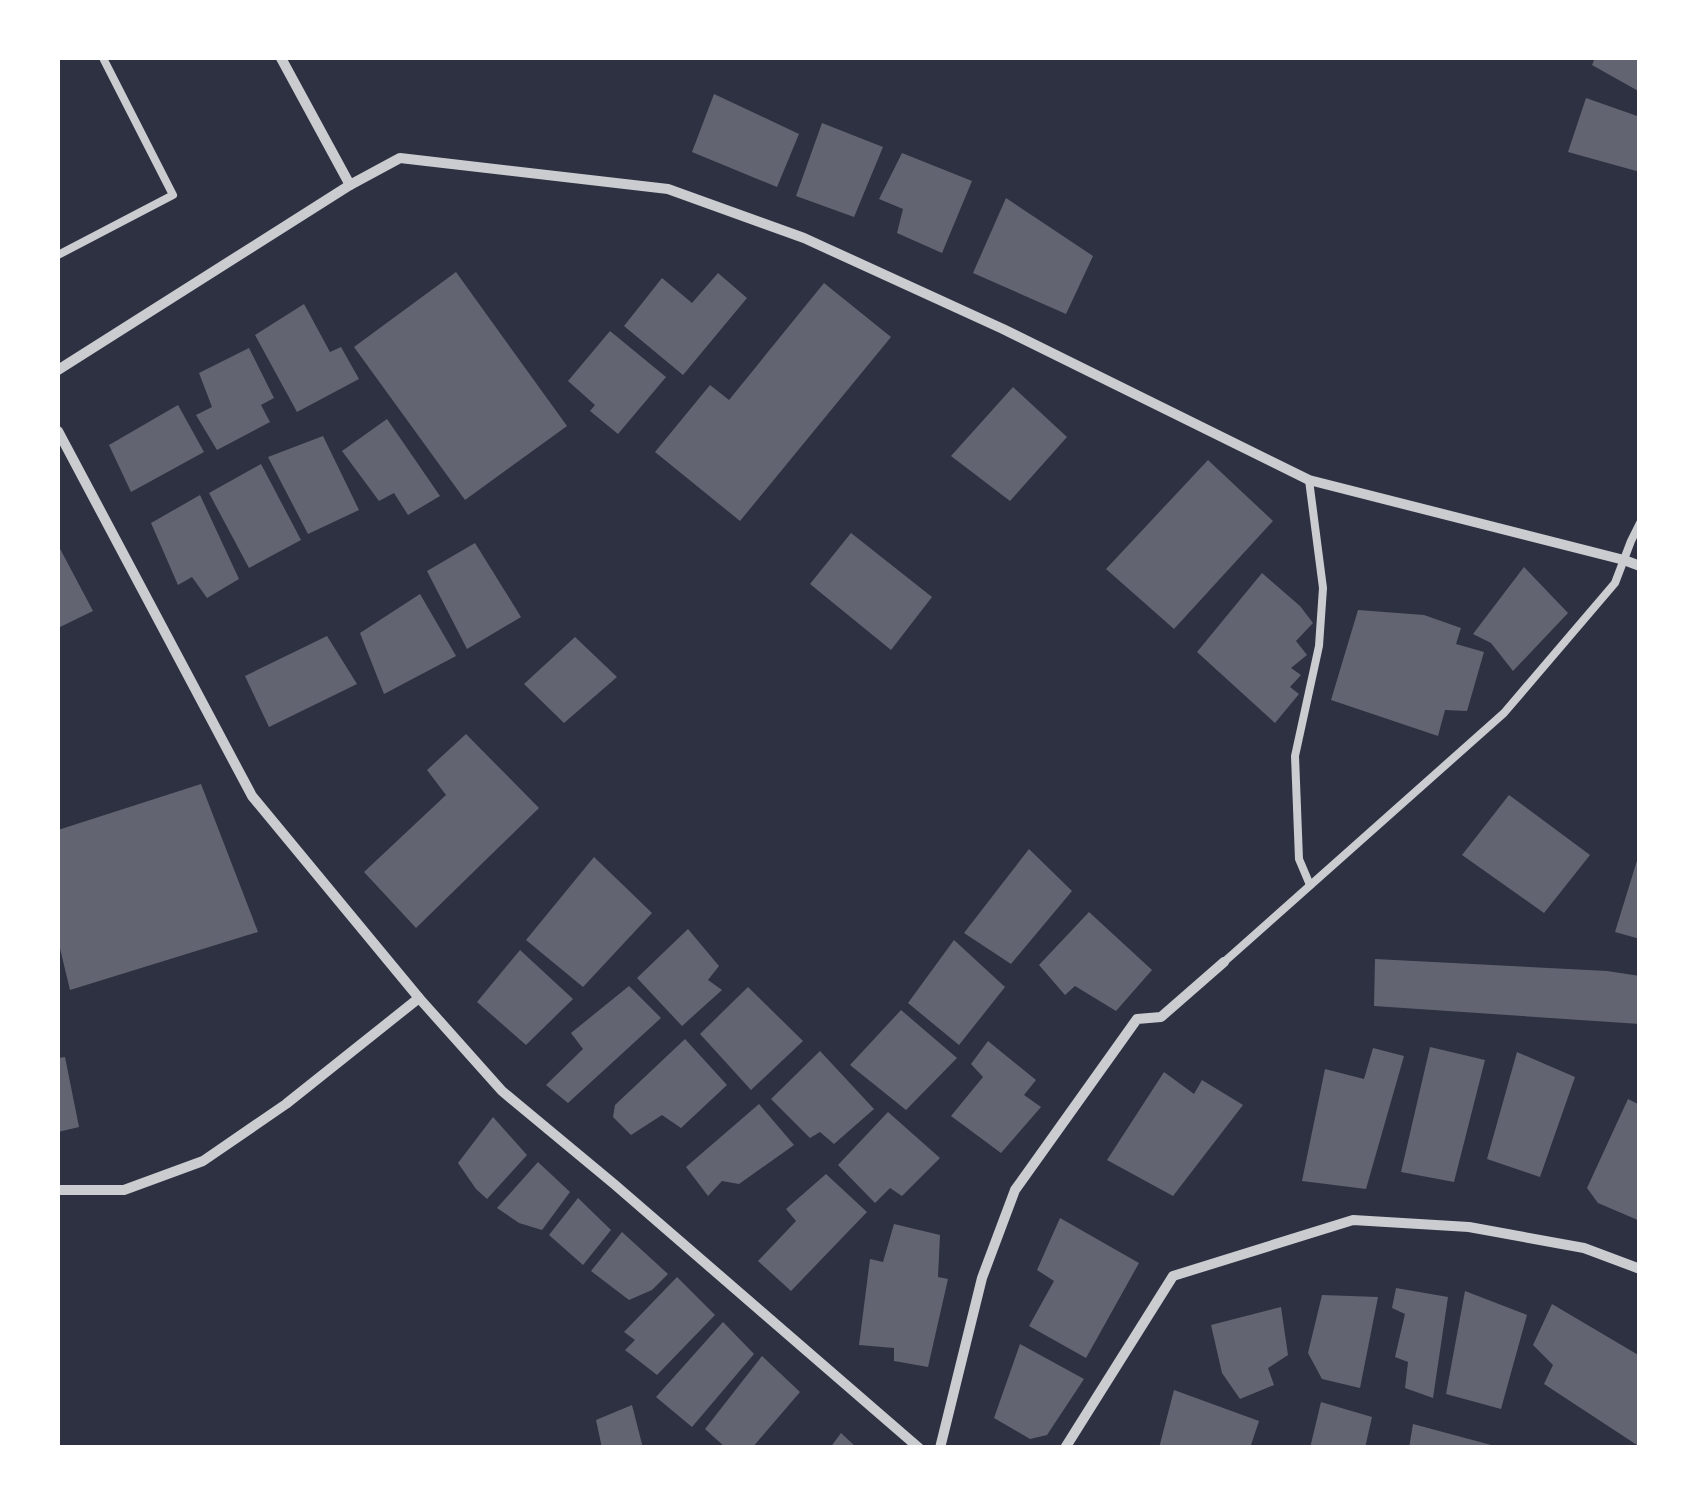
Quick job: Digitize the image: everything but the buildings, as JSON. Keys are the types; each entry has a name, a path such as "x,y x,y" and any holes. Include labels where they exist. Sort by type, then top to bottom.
{"street":[{"path":"281,58 350,185"},
{"path":"58,370 350,185 400,158 668,190 804,238 1003,329 1309,480 1640,566"},
{"path":"58,432 252,796 419,998 502,1092 918,1448"},
{"path":"940,1448 982,1278 1015,1190 1138,1019 1162,1017 1224,962"},
{"path":"58,1190 124,1190 203,1161 286,1104 419,998"},
{"path":"1065,1448 1173,1276 1317,1231 1354,1220 1469,1226 1584,1248 1640,1269"}],"lane":[{"path":"58,255 173,195 103,58"},
{"path":"1309,480 1322,607 1319,646 1295,756 1299,859 1310,885"},
{"path":"1224,962 1504,713 1615,583 1640,524"}]}
